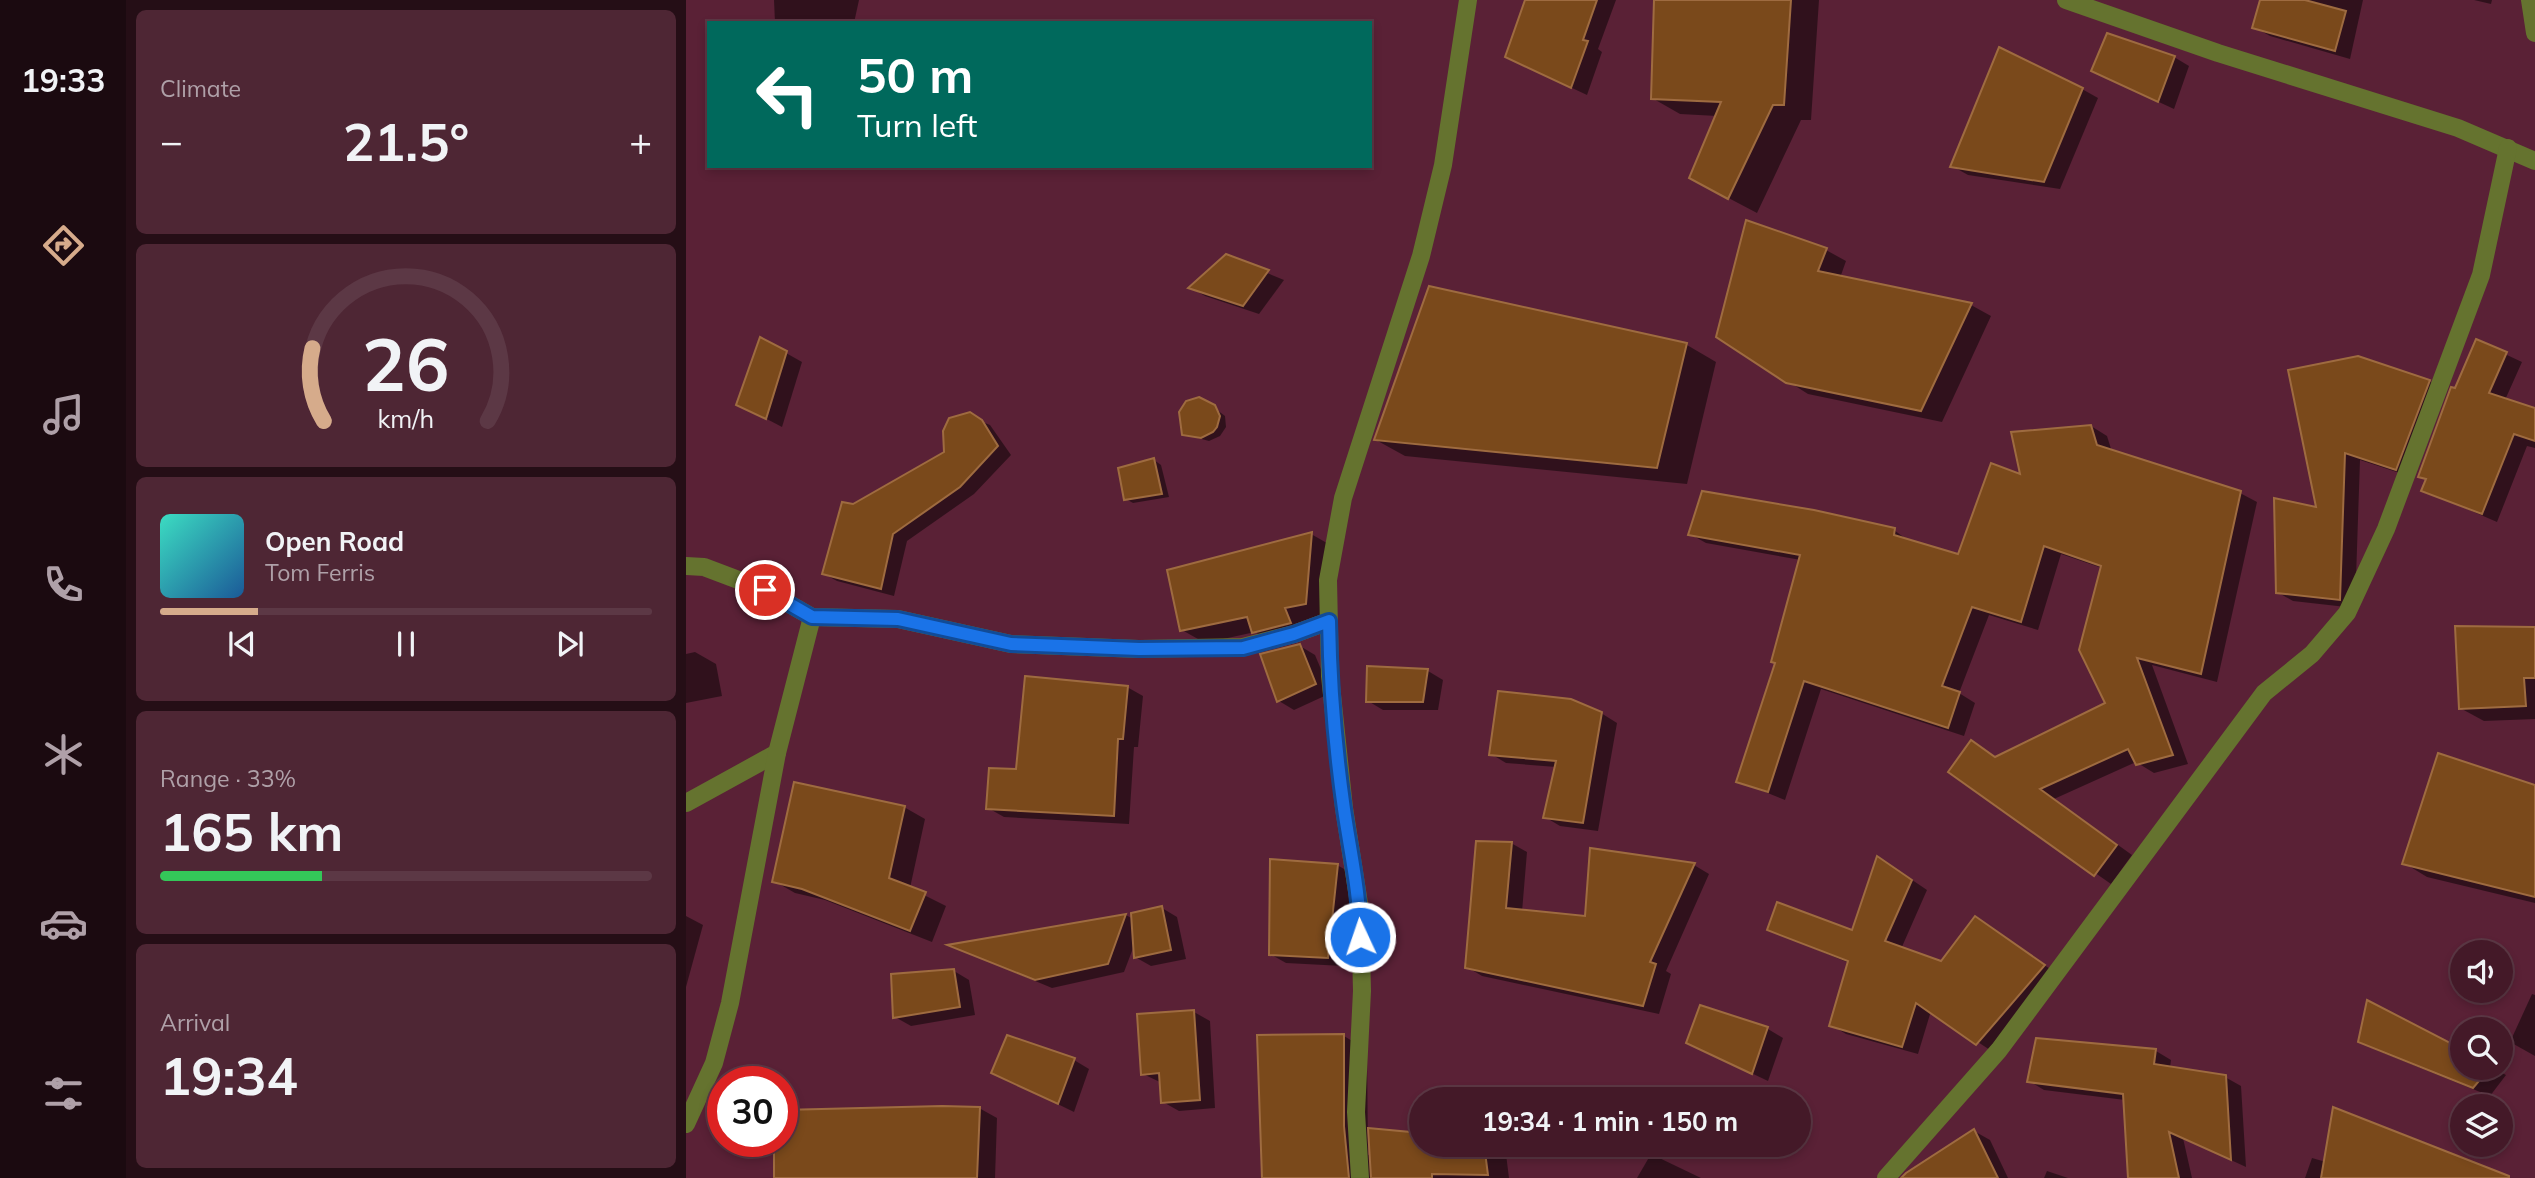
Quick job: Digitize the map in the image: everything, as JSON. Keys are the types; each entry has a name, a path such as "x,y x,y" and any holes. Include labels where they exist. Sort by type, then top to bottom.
{"street":[{"path":"1360,1178 1356,1112 1362,991 1360,910 1344,808 1330,676 1328,580 1343,498 1421,256 1443,165 1468,0"},
{"path":"2066,0 2218,53 2458,128 2535,161"},
{"path":"2529,0 2535,33"},
{"path":"1886,1178 1999,1050 2264,693 2312,654 2347,612 2386,529 2481,275 2508,148"},
{"path":"686,566 704,567 765,590 812,617 898,619 1011,644 1139,649 1243,648 1329,621"},
{"path":"686,1124 714,1063 730,1003 777,752 812,617"},
{"path":"686,803 777,752"}],"building":[{"path":"1525,0 1597,0 1583,40 1588,41 1571,88 1505,57"},
{"path":"1654,0 1791,0 1784,105 1773,105 1728,199 1689,178 1721,102 1651,99"},
{"path":"2260,0 2305,0 2346,11 2335,51 2252,28"},
{"path":"2107,33 2175,56 2158,102 2091,71"},
{"path":"1999,47 2083,88 2044,182 1950,167"},
{"path":"1746,220 1827,248 1818,271 1972,303 1921,411 1786,383 1716,337"},
{"path":"1226,254 1269,270 1243,306 1188,288"},
{"path":"1429,286 1687,343 1657,468 1374,440"},
{"path":"760,337 787,351 766,419 736,405"},
{"path":"2476,339 2507,352 2489,393 2535,408 2535,441 2514,434 2482,514 2421,491 2426,479 2418,477 2451,387 2455,388"},
{"path":"2358,356 2430,380 2396,470 2345,453 2340,600 2276,593 2274,498 2316,507 2288,370"},
{"path":"1199,397 1215,405 1220,416 1217,427 1201,438 1182,435 1179,412 1186,401"},
{"path":"970,412 982,420 998,446 960,487 893,534 881,589 822,574 842,502 853,504 944,452 943,431 949,418"},
{"path":"2091,425 2097,445 2241,491 2201,674 2137,658 2173,755 2136,765 2128,749 2040,789 2117,845 2094,876 1948,772 1971,740 1995,757 2105,703 2079,650 2101,566 2044,546 2021,622 1972,607 1942,686 1960,692 1948,728 1804,681 1768,792 1736,782 1775,663 1771,662 1800,555 1688,535 1702,491 1814,510 1895,528 1894,535 1958,554 1991,463 2020,474 2011,432"},
{"path":"1154,458 1162,494 1124,500 1118,468"},
{"path":"1312,532 1306,604 1285,608 1291,623 1252,633 1247,617 1180,631 1167,570"},
{"path":"2455,626 2535,627 2535,678 2524,678 2526,706 2459,709"},
{"path":"1300,644 1316,684 1277,702 1260,654"},
{"path":"1367,666 1428,669 1423,702 1366,702"},
{"path":"1025,676 1128,686 1123,739 1118,739 1114,816 986,809 989,768 1016,769"},
{"path":"1498,691 1571,699 1602,712 1583,823 1543,818 1556,761 1489,755"},
{"path":"2438,753 2535,785 2535,897 2402,864"},
{"path":"794,782 905,806 889,878 926,892 910,931 802,889 772,882"},
{"path":"1476,841 1512,842 1506,908 1585,916 1590,848 1695,863 1650,962 1656,964 1643,1006 1465,968"},
{"path":"1877,856 1912,880 1885,941 1941,961 1975,916 2045,965 1976,1045 1916,1003 1902,1047 1829,1026 1848,961 1767,930 1777,902 1852,930"},
{"path":"1270,859 1338,864 1328,958 1269,955"},
{"path":"1162,906 1171,950 1134,958 1131,913"},
{"path":"1126,914 1108,964 1035,980 947,945"},
{"path":"954,969 960,1007 893,1018 891,974"},
{"path":"2367,1000 2450,1043 2450,1079 2358,1042"},
{"path":"1700,1005 1768,1027 1752,1074 1686,1043"},
{"path":"1194,1010 1200,1100 1161,1103 1159,1073 1141,1075 1137,1014"},
{"path":"1344,1034 1344,1126 1349,1178 1262,1178 1257,1035"},
{"path":"1007,1035 1075,1058 1058,1104 991,1073"},
{"path":"2036,1038 2156,1049 2154,1064 2226,1075 2231,1160 2169,1132 2179,1178 2128,1178 2123,1094 2027,1082"},
{"path":"2453,1080 2480,1080 2473,1088"},
{"path":"980,1107 977,1178 774,1178 774,1157 798,1157 798,1110"},
{"path":"2333,1107 2450,1153 2450,1157 2461,1157 2509,1176 2509,1178 2321,1178"},
{"path":"1368,1128 1409,1132 1409,1157 1486,1157 1488,1175 1432,1174 1432,1178 1371,1178"},
{"path":"1974,1129 1998,1178 1901,1178 1906,1173"}],"route":[{"path":"765,590 812,617 898,619 1011,644 1139,649 1243,648 1329,621 1330,676 1344,808 1360,910 1360,937"}]}
